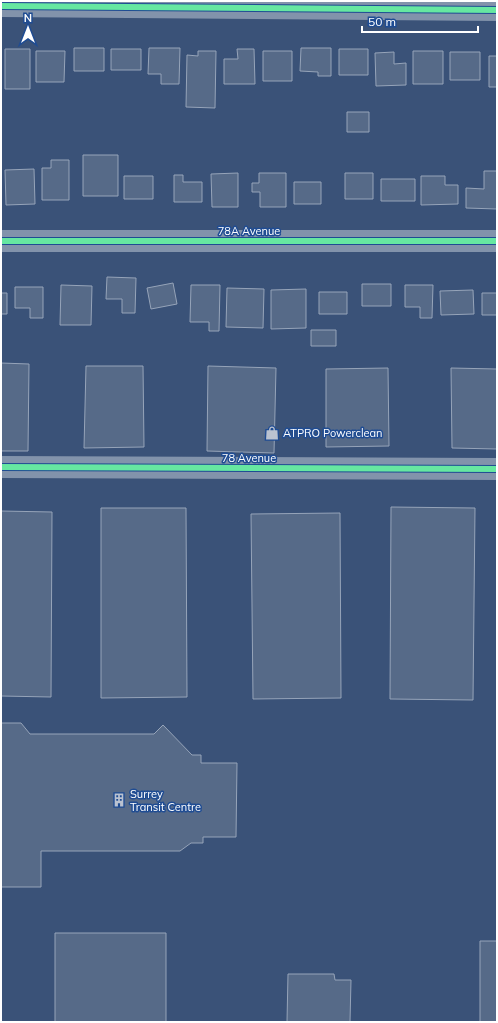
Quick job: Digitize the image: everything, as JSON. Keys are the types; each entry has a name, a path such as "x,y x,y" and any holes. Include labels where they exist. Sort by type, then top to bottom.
{"street":[{"path":"1,6 460,5 497,10"},
{"name":"78A Avenue","path":"1,241 497,241"},
{"name":"78 Avenue","path":"1,467 497,469"}],"building":[{"path":"74,48 104,48 104,71 74,71"},
{"path":"149,48 180,48 179,84 161,84 161,74 148,74"},
{"path":"301,48 331,48 331,76 318,76 318,72 300,71"},
{"path":"5,49 30,49 30,89 5,89"},
{"path":"111,49 141,49 141,70 111,70"},
{"path":"237,49 254,49 255,84 224,84 224,59 238,59"},
{"path":"339,49 368,49 368,75 339,75"},
{"path":"36,51 65,51 64,82 36,82"},
{"path":"198,51 216,51 215,108 186,107 187,55 198,56"},
{"path":"263,51 292,51 292,81 263,81"},
{"path":"413,51 443,51 443,84 413,84"},
{"path":"394,52 394,64 406,63 406,85 376,86 375,53"},
{"path":"450,52 480,52 480,80 450,80"},
{"path":"489,56 497,56 497,87 489,87"},
{"path":"347,112 369,112 369,132 347,132"},
{"path":"83,155 118,155 118,196 83,196"},
{"path":"51,160 69,160 69,200 42,200 42,168 51,168"},
{"path":"34,169 35,204 6,205 5,170"},
{"path":"484,171 497,171 497,209 466,208 466,188 484,189"},
{"path":"238,173 238,207 212,207 211,174"},
{"path":"259,173 286,173 286,207 260,207 260,192 252,192 252,183 259,183"},
{"path":"345,173 373,173 373,199 345,199"},
{"path":"174,175 183,175 183,182 202,182 202,202 174,202"},
{"path":"124,176 153,176 153,199 124,199"},
{"path":"421,176 445,176 445,185 458,185 458,204 421,205"},
{"path":"381,179 415,179 415,201 381,201"},
{"path":"294,182 321,182 321,204 294,204"},
{"path":"107,277 136,278 135,313 122,313 122,299 106,299"},
{"path":"173,283 177,304 151,309 147,288"},
{"path":"362,284 391,284 391,306 362,306"},
{"path":"61,285 92,286 91,325 60,325"},
{"path":"191,285 220,285 219,331 209,331 209,322 190,322"},
{"path":"405,285 433,285 432,318 420,318 420,307 405,307"},
{"path":"15,287 43,287 43,318 30,318 30,308 15,308"},
{"path":"227,288 264,289 263,328 226,327"},
{"path":"306,289 306,328 271,329 271,290"},
{"path":"473,290 474,314 441,315 440,291"},
{"path":"319,292 347,292 347,314 319,314"},
{"path":"1,293 7,293 7,314 1,314"},
{"path":"482,293 497,293 497,315 482,315"},
{"path":"311,330 336,330 336,346 311,346"},
{"path":"1,363 29,364 28,451 1,451"},
{"path":"86,366 143,366 144,447 84,448"},
{"path":"208,366 276,368 274,453 207,451"},
{"path":"388,368 389,446 326,447 326,369"},
{"path":"451,368 497,369 497,449 452,448"},
{"path":"391,507 475,508 473,700 390,699"},
{"path":"101,508 186,508 187,697 101,698"},
{"path":"1,511 52,512 51,697 1,696"},
{"path":"340,513 341,698 253,699 251,514"},
{"name":"Surrey Transit Centre","path":"1,723 21,723 30,734 154,734 163,725 192,755 201,755 201,763 237,763 236,837 203,837 203,843 191,843 180,851 41,851 41,887 1,887"},
{"path":"55,933 166,933 166,1022 55,1022"},
{"path":"480,941 497,941 497,1022 480,1022"},
{"path":"288,974 334,974 335,980 351,980 350,1022 287,1022"}],"cycle path":[{"path":"1,6 497,10"},
{"path":"1,241 497,241"},
{"path":"1,467 497,469"}],"place":[{"name":"ATPRO Powerclean","path":"272,433"},
{"name":"Surrey Transit Centre","path":"119,800"}]}
